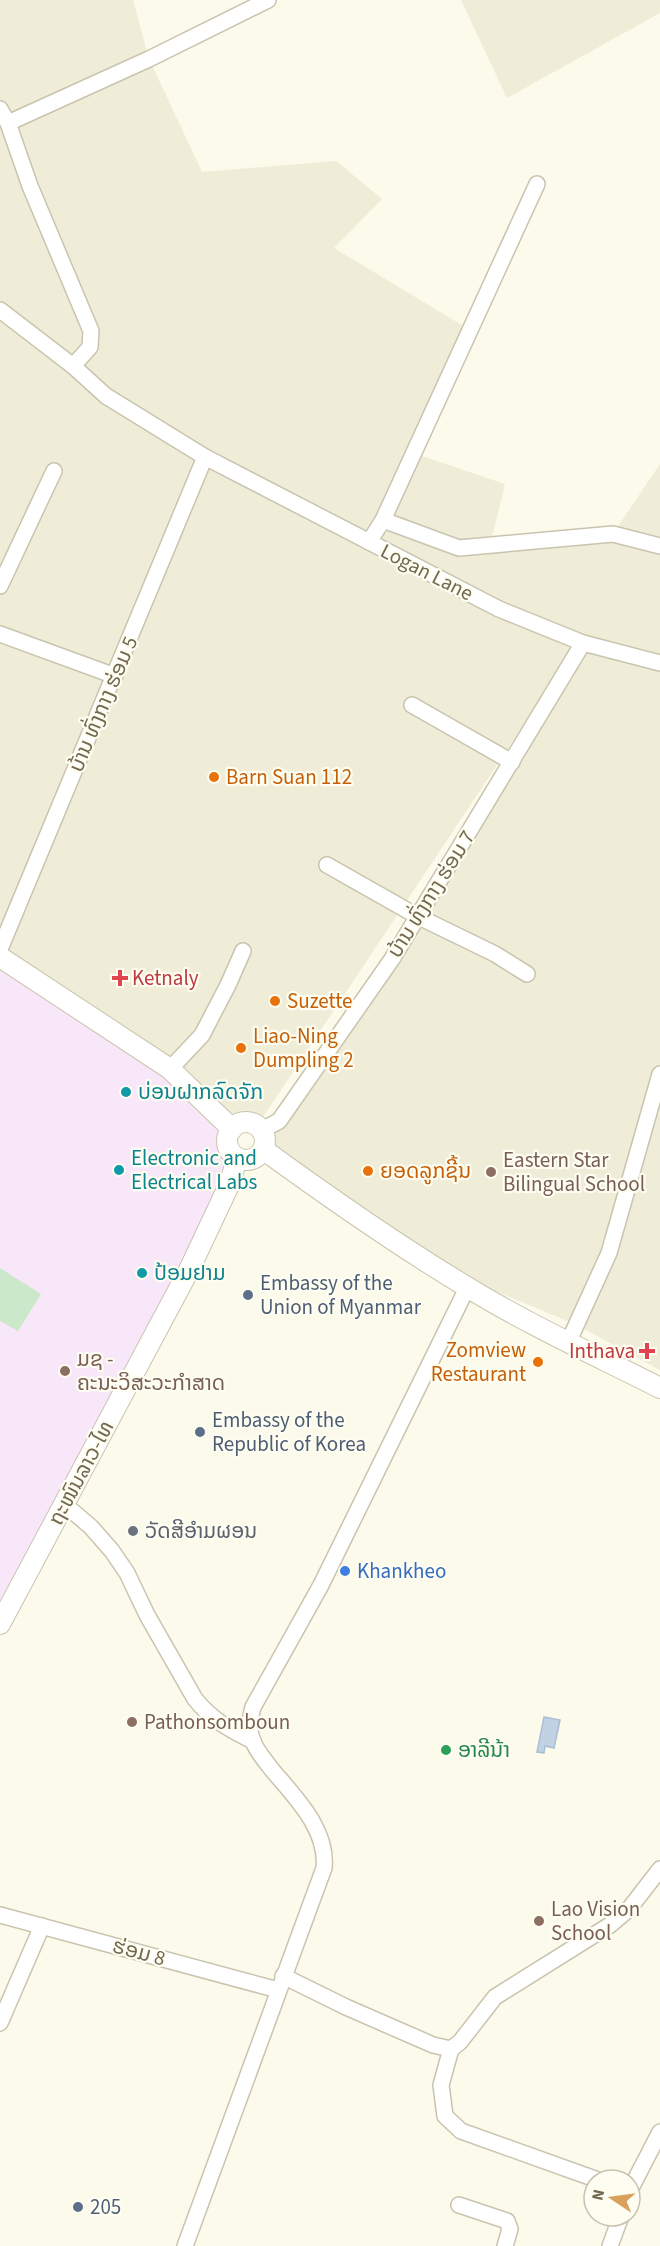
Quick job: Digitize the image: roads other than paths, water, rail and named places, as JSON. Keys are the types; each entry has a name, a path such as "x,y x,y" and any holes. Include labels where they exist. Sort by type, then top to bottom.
{"street":[{"path":"8,123 149,59 268,0"},
{"path":"0,109 8,123 30,186 91,331 90,347 73,366"},
{"path":"369,542 383,520 537,184"},
{"name":"Logan Lane","path":"0,310 73,366 106,396 205,457 499,609 583,643 660,663"},
{"name":"ບ້ານ ທົ່ງກາງ ຮ່ອມ 5","path":"0,949 205,457"},
{"path":"0,586 54,471"},
{"path":"383,520 459,548 613,534 660,546"},
{"path":"0,634 115,676"},
{"name":"ບ້ານ ທົ່ງກາງ ຮ່ອມ 7","path":"263,1140 279,1121 386,956 417,916 583,643"},
{"path":"412,705 512,762"},
{"path":"327,865 417,916 495,954 527,974"},
{"path":"170,1069 202,1035 243,951"},
{"path":"0,957 170,1069 232,1129"},
{"path":"568,1342 609,1253 660,1074"},
{"path":"263,1140 255,1159 249,1160 237,1158 228,1145 232,1129 247,1122 258,1126 263,1140 331,1199 467,1288 660,1388"},
{"name":"ຖະໜົນລາວ-ໄທ","path":"0,1624 189,1270 230,1183 237,1158"},
{"path":"185,2246 324,1868 324,1847 321,1836 260,1754 253,1741 250,1729 253,1707 321,1585 467,1288"},
{"path":"64,1504 92,1527 122,1566 195,1699 204,1710 226,1727 253,1741"},
{"path":"582,2174 461,2131 445,2116 441,2085 451,2049 460,2042 495,1997 610,1925 629,1909 660,1869"},
{"name":"ຮ່ອມ 8","path":"0,1915 280,1983 346,2007 433,2045 451,2049"},
{"path":"0,2023 42,1926"},
{"path":"641,2168 660,2132"},
{"path":"459,2205 507,2221 510,2229 505,2246"},
{"path":"610,2246 617,2228"}],"water":[{"path":"544,1717 560,1720 554,1748 545,1746 544,1753 537,1752"}],"place":[{"name":"Barn Suan 112","path":"214,777"},
{"name":"Ketnaly","path":"120,978"},
{"name":"Suzette","path":"275,1001"},
{"name":"Liao-Ning Dumpling 2","path":"241,1048"},
{"name":"ບ່ອນຝາກລົດຈັກ","path":"126,1092"},
{"name":"Electronic and Electrical Labs","path":"119,1170"},
{"name":"ຍອດລູກຊີ້ນ","path":"368,1171"},
{"name":"Eastern Star Bilingual School","path":"491,1172"},
{"name":"ປ້ອມຢາມ","path":"142,1273"},
{"name":"Embassy of the Union of Myanmar","path":"248,1295"},
{"name":"Inthava","path":"647,1351"},
{"name":"Zomview Restaurant","path":"538,1362"},
{"name":"ມຊ - ຄະນະວິສະວະກຳສາດ","path":"65,1371"},
{"name":"Embassy of the Republic of Korea","path":"200,1432"},
{"name":"ວັດສີອຳມຜອນ","path":"133,1531"},
{"name":"Khankheo","path":"345,1571"},
{"name":"Pathonsomboun","path":"132,1722"},
{"name":"ອາລີນ້າ","path":"446,1750"},
{"name":"Lao Vision School","path":"539,1921"},
{"name":"205","path":"78,2207"}]}
